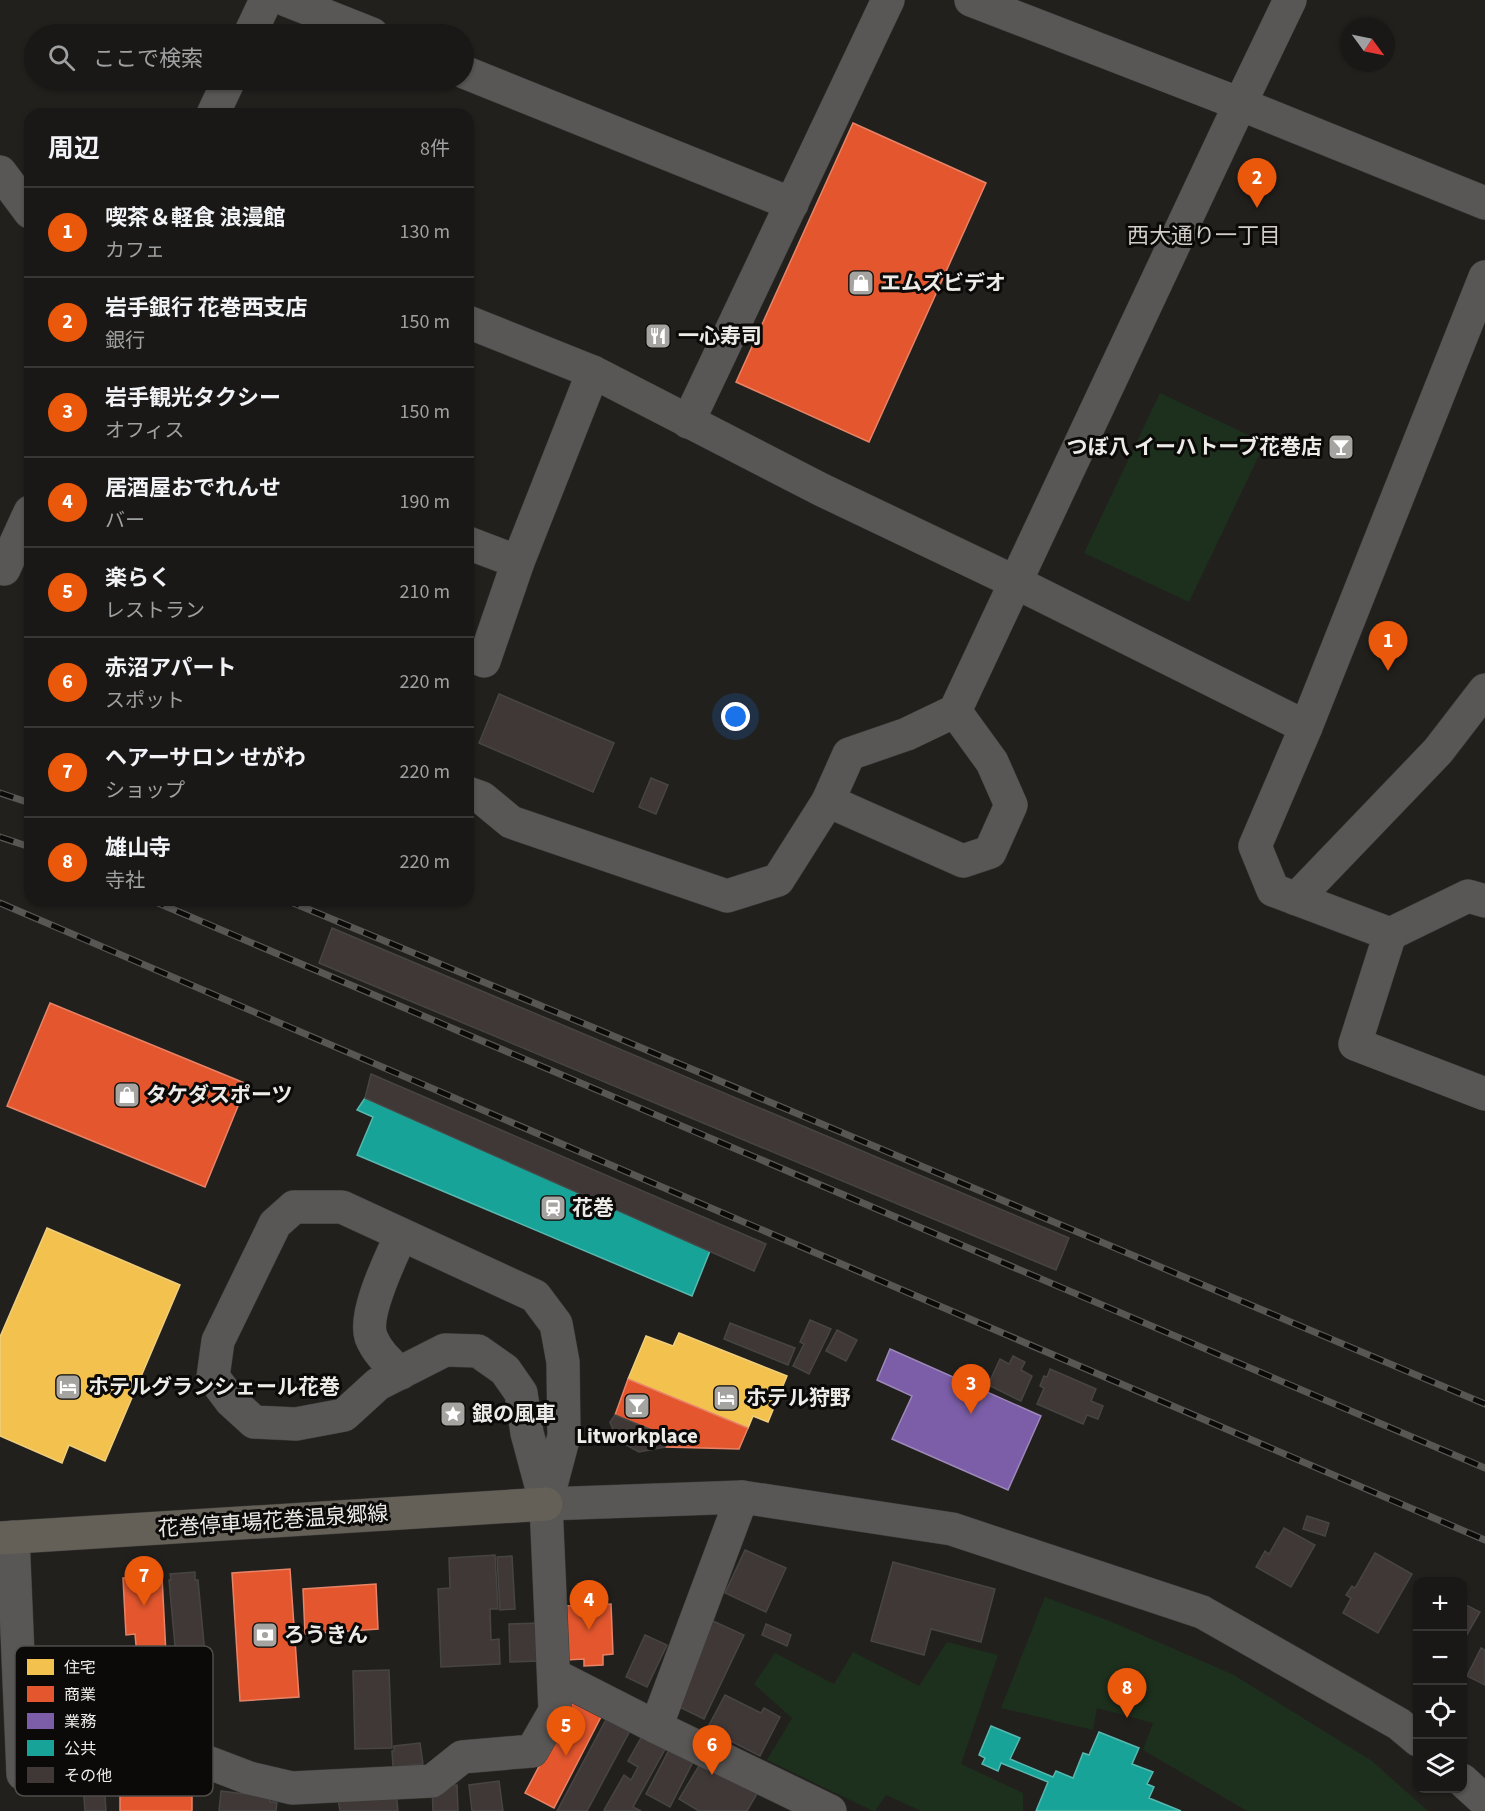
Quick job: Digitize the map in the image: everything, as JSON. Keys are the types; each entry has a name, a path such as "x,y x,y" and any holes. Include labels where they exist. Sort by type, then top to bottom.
{"main road":[{"name":"花巻停車場花巻温泉郷線","path":"7,1537 546,1504"}],"street":[{"path":"255,24 266,0"},
{"path":"286,0 347,24"},
{"path":"688,422 888,0"},
{"path":"971,0 1240,104 1485,203"},
{"path":"474,795 482,798 511,822 728,896 778,880 828,801 849,754 907,734 955,711 1290,0"},
{"path":"474,76 792,204"},
{"path":"216,108 224,90"},
{"path":"0,172 24,204"},
{"path":"1390,934 1273,890 1255,846 1306,727 1485,277"},
{"path":"474,324 593,372 822,490 1015,582 1306,727"},
{"path":"474,657 484,661 518,562 593,372"},
{"path":"11,571 24,531"},
{"path":"474,545 518,562"},
{"path":"1296,899 1438,751 1485,690"},
{"path":"828,801 963,861 990,852 1011,805 992,762 955,711"},
{"path":"1485,901 1468,896 1390,934 1355,1044 1485,1094"},
{"path":"213,1764 249,1778 292,1788 432,1781 462,1757 532,1751 555,1711 546,1504 527,1433 521,1393 505,1370 478,1351 445,1350 378,1384 344,1415 296,1424 254,1422 231,1401 213,1377 218,1341 274,1224 294,1207 342,1207 535,1296 556,1324 563,1362 564,1436 546,1504"},
{"path":"401,1234 372,1302 370,1335 385,1360 401,1373"},
{"path":"546,1504 742,1497 952,1529 1202,1612 1399,1724 1417,1739"},
{"path":"656,1727 742,1497"},
{"path":"7,1537 15,1656"},
{"path":"554,1675 830,1811"},
{"path":"1467,1785 1485,1801"}],"green space":[{"path":"1160,393 1265,443 1189,602 1084,553"},
{"path":"1045,1597 1112,1622 1234,1675 1372,1761 1428,1811 1247,1811 1143,1750 1153,1723 1097,1708 1093,1730 1001,1708"},
{"path":"947,1642 998,1655 961,1764 1023,1793 1023,1811 921,1811 886,1795 873,1811 767,1760 792,1718 754,1684 775,1653 834,1684 853,1652 919,1686"}],"building: 住宅":[{"name":"ホテルグランシェール花巻","path":"47,1228 180,1285 105,1461 69,1445 62,1463 0,1436 0,1337"},
{"name":"ホテル狩野","path":"679,1333 787,1376 768,1422 753,1416 748,1428 628,1379 646,1336 673,1346"}],"building: 商業":[{"name":"エムズビデオ","path":"853,123 986,183 869,442 736,382"},
{"name":"タケダスポーツ","path":"50,1003 247,1084 205,1187 7,1106"},
{"path":"628,1379 748,1428 739,1449 665,1447 669,1437 615,1415"},
{"name":"ろうきん","path":"290,1569 299,1697 240,1701 232,1573"},
{"path":"162,1576 166,1646 136,1646 135,1634 126,1635 123,1578"},
{"path":"376,1584 378,1629 305,1634 303,1589"},
{"path":"611,1604 613,1654 603,1655 603,1665 584,1666 584,1659 566,1660 564,1606"},
{"path":"575,1698 603,1713 554,1808 525,1793"},
{"path":"120,1796 192,1796 192,1811 120,1811"}],"building: 業務":[{"path":"890,1349 1041,1416 1008,1490 892,1439 912,1396 877,1380"}],"building: 公共":[{"path":"365,1098 710,1251 692,1296 357,1155 373,1117 357,1110"},
{"path":"991,1726 1020,1738 1010,1759 1053,1777 1056,1771 1073,1778 1083,1753 1089,1755 1099,1732 1139,1748 1132,1764 1153,1772 1147,1784 1154,1787 1149,1798 1181,1811 1036,1811 1048,1782 1001,1763 998,1771 982,1764 985,1758 979,1755"}],"building: その他":[{"path":"499,694 614,743 593,792 479,743"},
{"path":"651,778 668,785 656,814 639,807"},
{"path":"332,928 1069,1238 1056,1270 319,963"},
{"path":"371,1074 766,1244 754,1271 365,1098"},
{"path":"810,1320 831,1329 809,1374 793,1366 804,1344 800,1342"},
{"path":"730,1323 795,1348 788,1365 724,1339"},
{"path":"837,1330 857,1340 846,1361 826,1351"},
{"path":"1013,1356 1025,1362 1021,1370 1032,1376 1021,1401 988,1385 1000,1359 1009,1364"},
{"path":"1050,1369 1096,1389 1091,1401 1103,1406 1098,1419 1087,1415 1083,1424 1037,1404 1044,1388 1040,1386"},
{"path":"615,1415 669,1437 665,1447 639,1452 617,1440 610,1422"},
{"path":"1307,1516 1329,1523 1325,1536 1303,1529"},
{"path":"1284,1528 1315,1545 1291,1587 1256,1567 1265,1551 1269,1554"},
{"path":"745,1550 786,1568 766,1612 725,1593"},
{"path":"1375,1553 1412,1574 1378,1633 1343,1613 1351,1598 1346,1595 1352,1586 1355,1588"},
{"path":"495,1555 498,1609 490,1609 491,1640 499,1639 500,1664 441,1667 438,1589 450,1588 449,1558"},
{"path":"512,1556 515,1609 500,1610 497,1557"},
{"path":"893,1562 995,1589 981,1642 931,1629 924,1655 871,1641"},
{"path":"195,1572 195,1580 198,1580 204,1646 175,1646 170,1574"},
{"path":"1467,1606 1480,1612 1467,1634"},
{"path":"713,1621 744,1635 704,1719 673,1704"},
{"path":"539,1623 540,1661 510,1662 509,1624"},
{"path":"766,1624 791,1635 787,1646 762,1635"},
{"path":"645,1635 667,1645 647,1687 626,1677"},
{"path":"1481,1648 1485,1650 1485,1685 1467,1676"},
{"path":"389,1670 392,1748 355,1749 353,1671"},
{"path":"725,1695 761,1713 764,1708 780,1717 760,1756 707,1729"},
{"path":"609,1714 632,1727 587,1811 557,1811"},
{"path":"645,1731 668,1744 633,1807 641,1811 605,1811 624,1775 631,1780 638,1767 628,1761"},
{"path":"420,1743 423,1764 393,1767 394,1746"},
{"path":"671,1746 695,1758 670,1807 646,1794"},
{"path":"703,1759 758,1792 747,1811 699,1811 679,1799"},
{"path":"499,1781 503,1811 472,1811 469,1785"},
{"path":"457,1785 458,1811 433,1811 432,1786"},
{"path":"221,1791 270,1797 270,1802 277,1802 276,1811 219,1811"},
{"path":"396,1792 398,1811 340,1811 338,1799"},
{"path":"84,1796 105,1796 106,1811 85,1811"}],"railway":[{"path":"0,793 24,801"},
{"path":"0,837 24,845"},
{"path":"0,903 1485,1540"},
{"path":"165,906 1485,1468"},
{"path":"300,906 1485,1404"}],"place":[{"name":"岩手銀行 花巻西支店","path":"1257,208"},
{"name":"エムズビデオ","path":"861,283"},
{"name":"一心寿司","path":"658,336"},
{"name":"つぼ八 イーハトーブ花巻店","path":"1341,447"},
{"name":"喫茶＆軽食 浪漫館","path":"1388,671"},
{"name":"タケダスポーツ","path":"127,1095"},
{"name":"花巻","path":"553,1208"},
{"name":"ホテルグランシェール花巻","path":"68,1387"},
{"name":"ホテル狩野","path":"726,1398"},
{"name":"Litworkplace","path":"637,1406"},
{"name":"銀の風車","path":"453,1414"},
{"name":"岩手観光タクシー","path":"971,1414"},
{"name":"ヘアーサロン せがわ","path":"144,1606"},
{"name":"居酒屋おでれんせ","path":"589,1630"},
{"name":"ろうきん","path":"265,1635"},
{"name":"雄山寺","path":"1127,1718"},
{"name":"楽らく","path":"566,1756"},
{"name":"赤沼アパート","path":"712,1775"}],"district":[{"name":"西大通り一丁目","path":"1204,235"}]}
